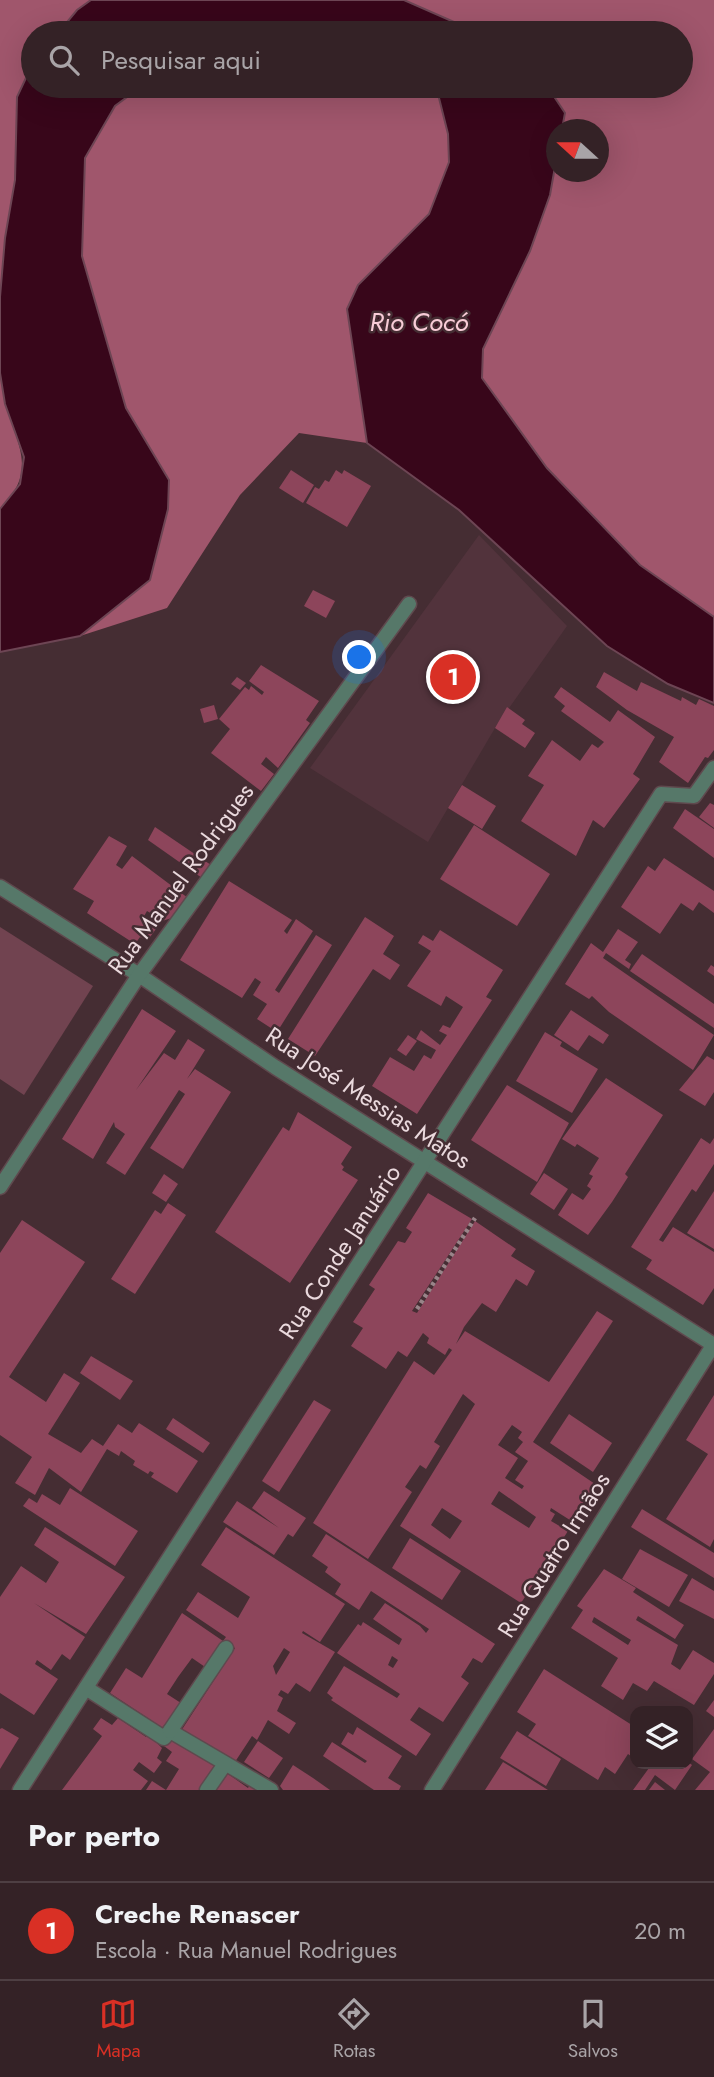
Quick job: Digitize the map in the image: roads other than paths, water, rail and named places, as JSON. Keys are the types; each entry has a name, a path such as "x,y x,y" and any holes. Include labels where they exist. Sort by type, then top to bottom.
{"street":[{"name":"Rua Manuel Rodrigues","path":"0,1187 139,975 409,604"},
{"name":"Rua Conde Januário","path":"20,1790 661,794 694,796 714,768"},
{"name":"Rua José Messias Matos","path":"0,887 139,975 275,1067 714,1344"},
{"name":"Rua Quatro Irmãos","path":"432,1790 714,1344"},
{"path":"86,1688 164,1738 226,1648"},
{"path":"170,1731 271,1790"},
{"path":"207,1790 225,1764"}],"water":[{"path":"91,0 404,0 452,21 68,21"},
{"path":"21,88 21,98 126,98 115,106 85,158 82,256 126,408 169,480 168,509 150,580 80,636 0,652 0,509 20,484 24,457 5,404 0,373 0,297 5,238 15,180 17,97"},
{"name":"Rio Cocó","path":"439,98 555,98 565,113 564,119 546,119 546,182 552,182 550,195 530,251 483,349 482,378 547,468 640,565 714,617 714,703 668,684 607,646 459,510 367,443 347,309 358,285 429,214 449,162 448,134"}],"place":[{"name":"Creche Renascer","path":"453,677"}]}
